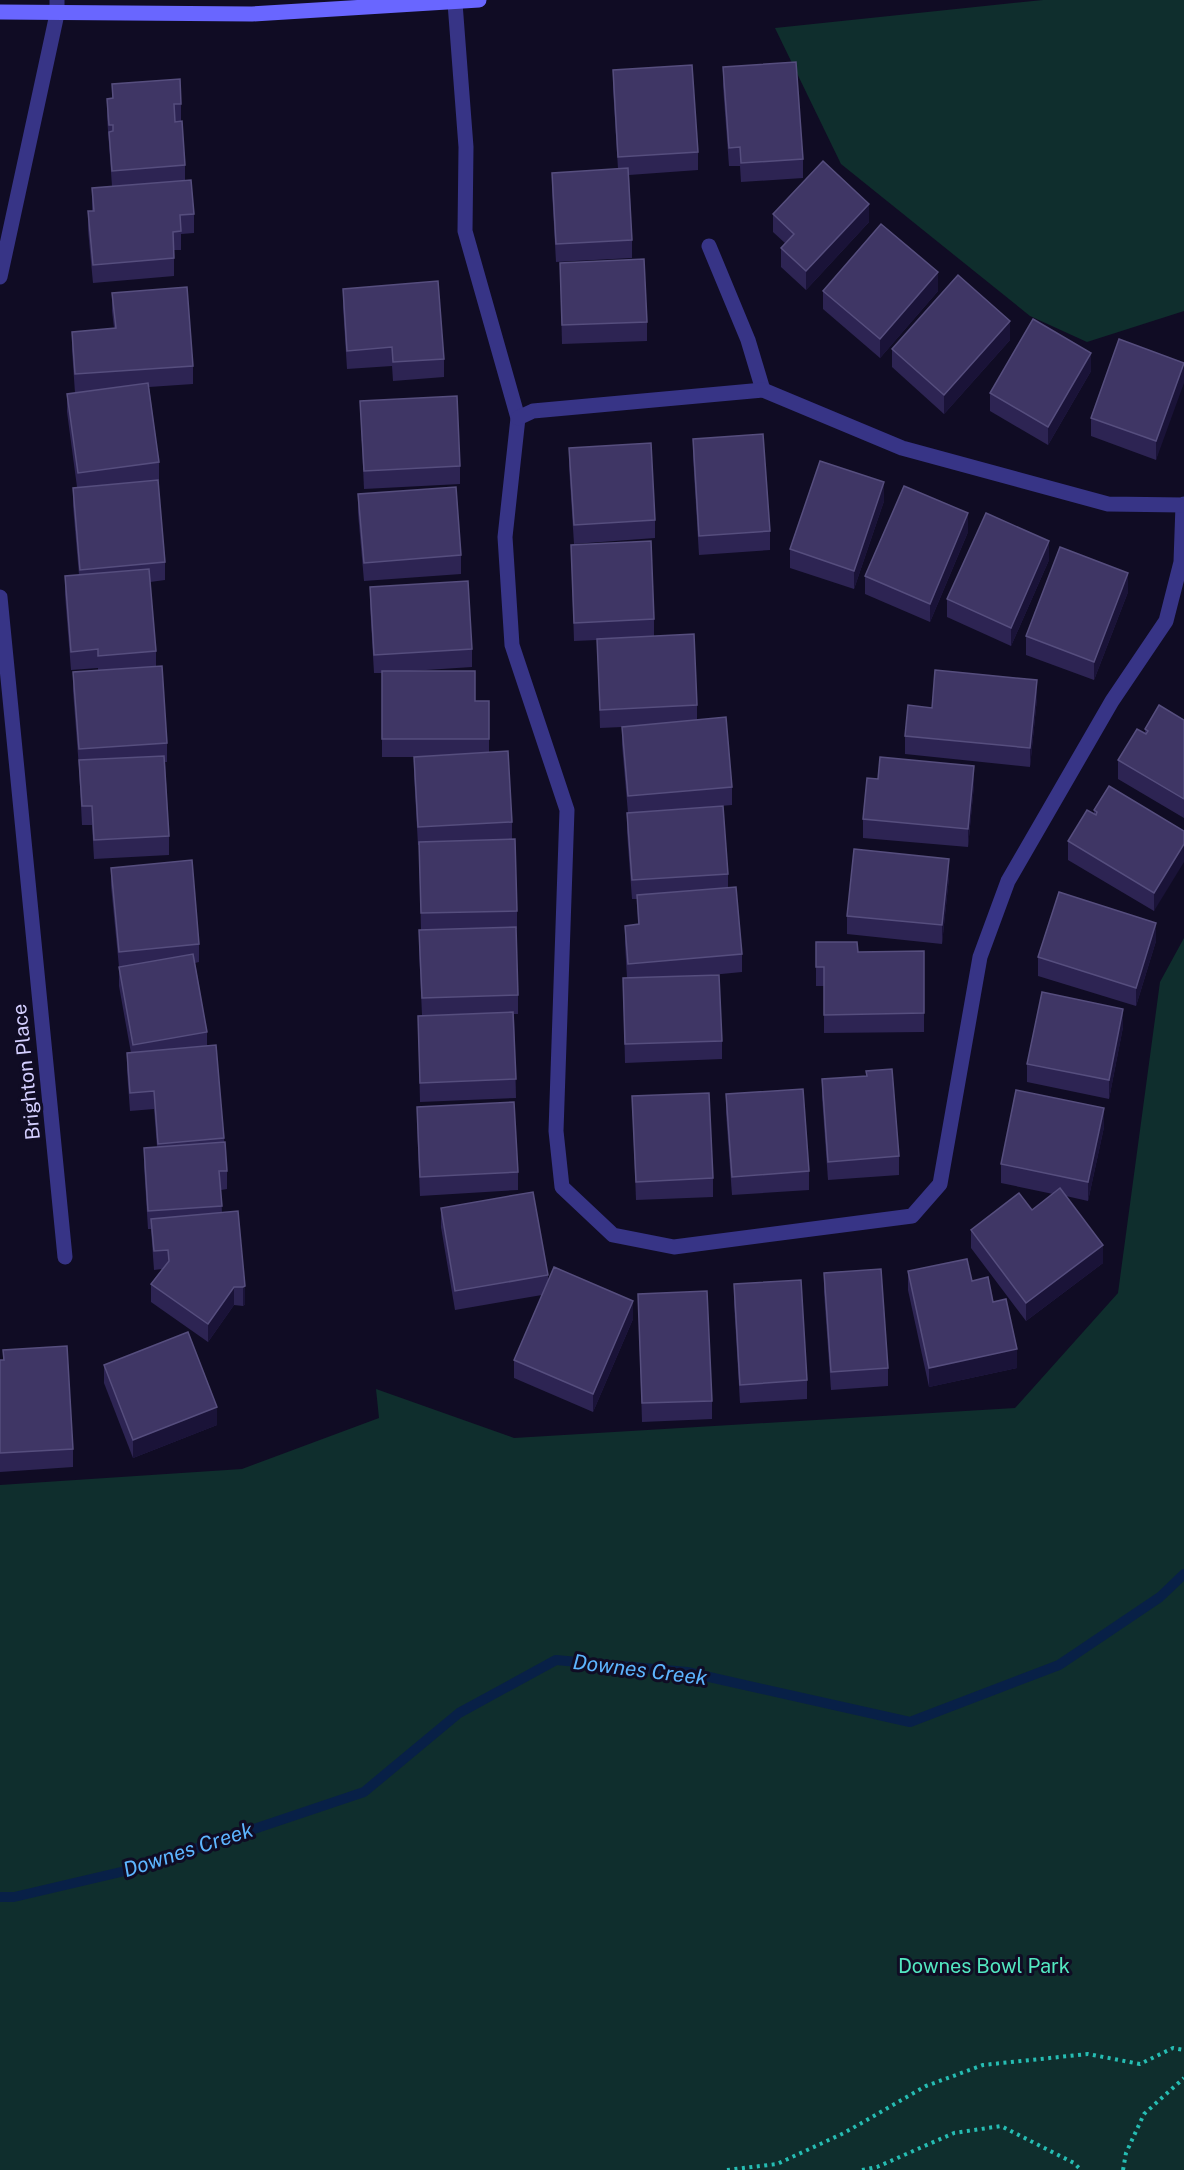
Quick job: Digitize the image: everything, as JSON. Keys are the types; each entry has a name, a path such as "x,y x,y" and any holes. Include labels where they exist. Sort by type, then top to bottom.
{"main road":[{"path":"0,12 57,7 252,14 479,0"}],"street":[{"path":"455,3 465,147 465,231 518,418 505,537 512,645 567,810 556,1131 562,1187 613,1235 674,1247 912,1216 940,1184 980,957 1008,881 1112,701 1166,621 1181,562 1183,504 1108,504 914,451 763,390 533,411 518,418"},
{"path":"0,277 57,7"},
{"path":"709,246 748,340 763,390"},
{"name":"Brighton Place","path":"0,597 65,1257"}],"path":[{"path":"727,2170 777,2164 844,2133 926,2086 983,2065 1088,2054 1140,2064 1173,2048 1184,2050"},
{"path":"1123,2170 1126,2153 1144,2114 1184,2078"},
{"path":"862,2170 877,2167 954,2133 1001,2126 1074,2163 1081,2170"}],"green space":[{"path":"1043,0 1184,0 1184,311 1087,342 1030,316 841,164 775,28"},
{"name":"Downes Bowl Park","path":"1184,938 1184,2170 0,2170 0,1485 242,1469 379,1418 376,1389 514,1438 1015,1408 1118,1293 1160,982"}],"building":[{"path":"796,62 803,159 741,163 740,147 729,148 723,67"},
{"path":"692,65 698,152 618,157 613,70"},
{"path":"180,79 181,104 174,104 175,122 182,121 185,165 112,171 109,132 113,131 113,125 109,125 107,99 113,98 112,84"},
{"path":"823,161 869,204 806,271 781,248 794,234 773,214"},
{"path":"628,168 632,240 556,244 552,173"},
{"path":"191,180 194,214 180,215 181,231 173,232 174,258 93,265 88,211 94,211 92,188"},
{"path":"881,224 938,272 880,339 823,291"},
{"path":"644,259 647,322 562,325 560,263"},
{"path":"958,275 1010,321 944,395 892,349"},
{"path":"438,281 444,359 393,362 392,347 347,351 343,289"},
{"path":"187,287 193,366 75,374 72,332 116,328 112,293"},
{"path":"1033,319 1091,353 1048,427 990,393"},
{"path":"1119,339 1184,363 1156,441 1091,418"},
{"path":"148,383 159,462 78,473 67,394"},
{"path":"457,396 460,466 364,471 360,401"},
{"path":"763,434 770,531 699,536 693,439"},
{"path":"651,443 655,520 574,525 569,448"},
{"path":"820,461 884,482 854,571 790,549"},
{"path":"158,480 165,562 80,570 73,488"},
{"path":"904,486 968,513 930,604 865,576"},
{"path":"456,487 461,555 364,563 358,494"},
{"path":"986,513 1049,541 1011,628 947,599"},
{"path":"651,541 654,619 574,623 571,545"},
{"path":"1060,547 1128,573 1094,662 1026,636"},
{"path":"149,569 156,651 98,656 98,649 71,652 65,576"},
{"path":"468,581 472,649 374,655 370,587"},
{"path":"694,634 697,705 600,710 597,639"},
{"path":"162,666 167,743 79,749 73,672"},
{"path":"935,670 1037,680 1030,748 905,736 908,705 932,708"},
{"path":"382,671 475,671 475,701 489,701 489,739 382,739"},
{"path":"1159,705 1184,720 1184,799 1118,760 1137,729 1146,734 1148,731 1145,729"},
{"path":"726,717 732,787 628,796 622,727"},
{"path":"508,751 512,822 418,827 414,757"},
{"path":"164,756 169,836 94,840 92,806 82,806 79,760"},
{"path":"880,757 974,766 968,829 863,819 867,778 878,779"},
{"path":"1109,786 1184,831 1184,844 1154,893 1068,841 1087,810 1096,815 1097,812 1094,810"},
{"path":"723,806 728,874 632,880 627,813"},
{"path":"515,839 517,911 421,913 419,842"},
{"path":"854,849 949,859 942,925 847,916"},
{"path":"192,860 199,944 119,952 111,868"},
{"path":"736,887 742,954 628,964 625,926 639,924 637,895"},
{"path":"1059,892 1156,923 1136,988 1038,957"},
{"path":"516,927 518,995 422,998 419,930"},
{"path":"816,942 857,942 858,952 924,951 924,1013 824,1015 824,967 816,967"},
{"path":"193,954 207,1032 133,1045 119,967"},
{"path":"719,975 722,1041 625,1044 623,978"},
{"path":"1042,992 1123,1009 1109,1080 1027,1064"},
{"path":"513,1012 516,1079 420,1083 418,1016"},
{"path":"216,1045 224,1138 158,1144 154,1091 130,1093 127,1053"},
{"path":"892,1069 899,1156 828,1162 822,1079 867,1076 866,1071"},
{"path":"803,1089 809,1171 732,1177 726,1094"},
{"path":"1016,1090 1104,1108 1088,1182 1001,1164"},
{"path":"709,1093 713,1178 636,1182 632,1096"},
{"path":"514,1102 518,1172 420,1177 417,1107"},
{"path":"225,1142 227,1171 219,1171 222,1206 148,1211 144,1148"},
{"path":"1060,1188 1103,1245 1026,1303 971,1230 1019,1193 1032,1210"},
{"path":"533,1192 548,1275 455,1291 441,1208"},
{"path":"238,1211 245,1286 234,1287 208,1324 151,1284 169,1261 168,1250 154,1251 151,1219"},
{"path":"967,1259 972,1281 988,1277 993,1302 1006,1299 1017,1349 929,1368 908,1271"},
{"path":"554,1267 633,1301 593,1394 514,1360"},
{"path":"881,1269 888,1368 831,1372 824,1273"},
{"path":"801,1280 807,1380 740,1385 734,1284"},
{"path":"707,1291 712,1401 642,1403 638,1294"},
{"path":"188,1332 217,1407 133,1440 104,1365"},
{"path":"67,1346 73,1449 0,1453 0,1360 4,1360 3,1350"}],"waterway":[{"name":"Downes Creek","path":"0,1897 14,1897 138,1868 364,1792 459,1713 556,1660 687,1672 910,1722 1059,1665 1160,1597 1184,1574"}]}
